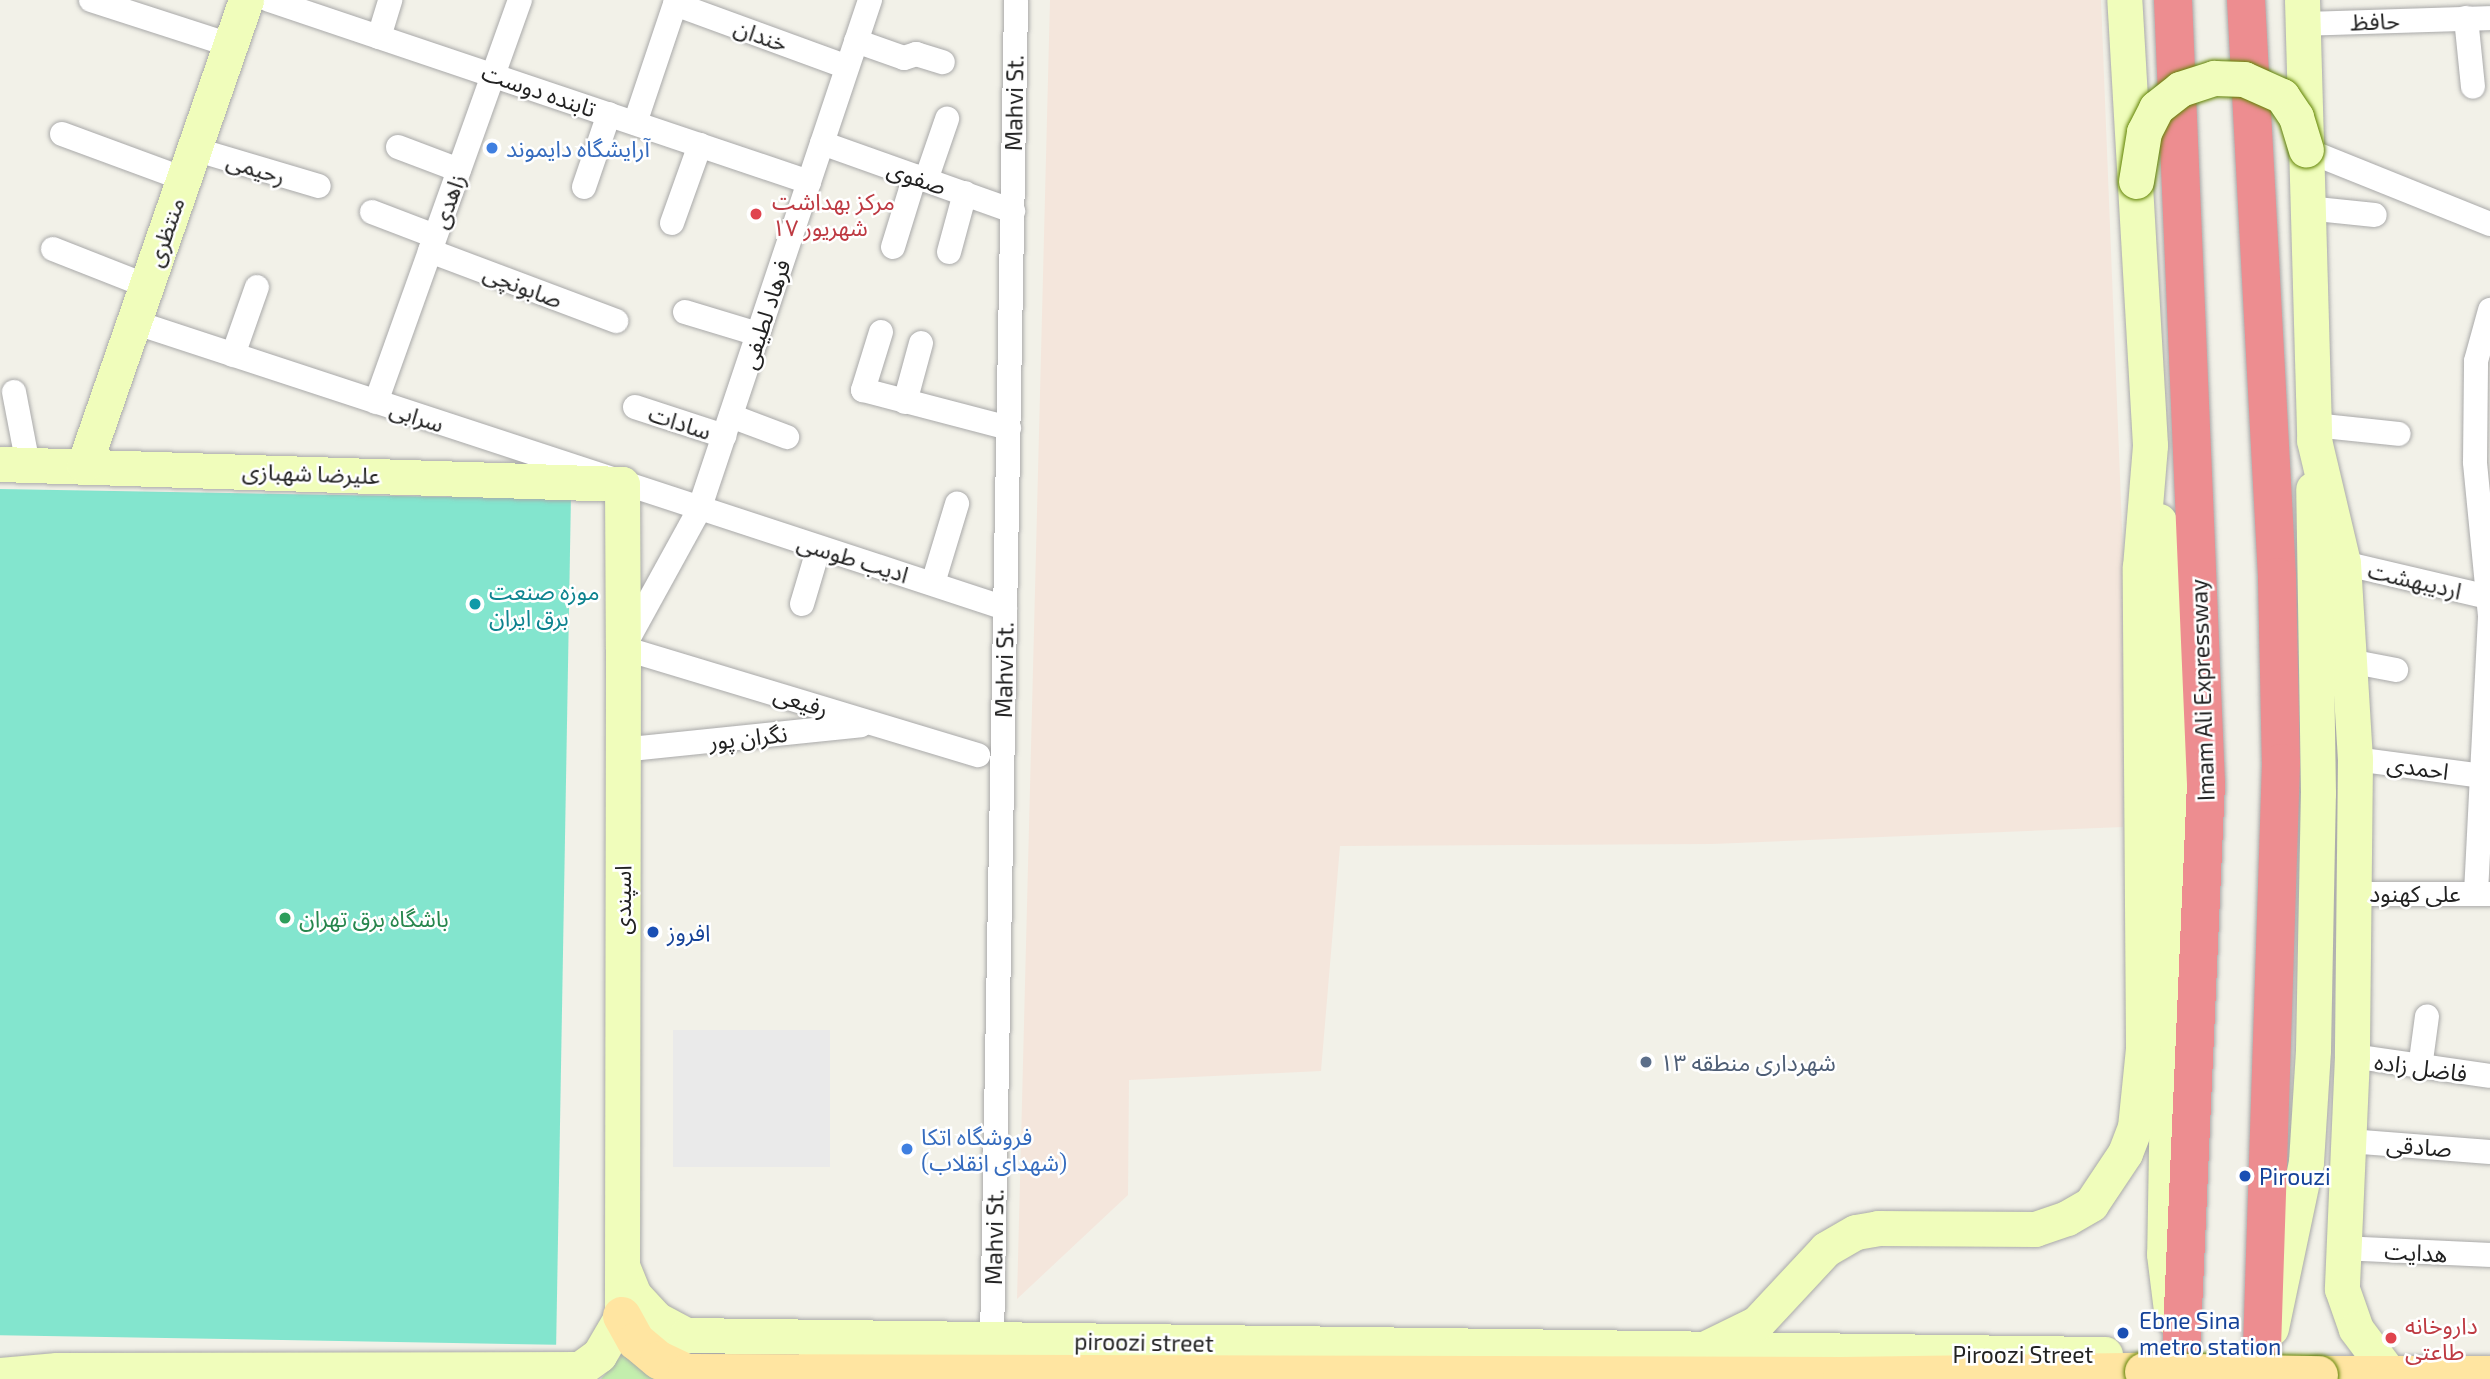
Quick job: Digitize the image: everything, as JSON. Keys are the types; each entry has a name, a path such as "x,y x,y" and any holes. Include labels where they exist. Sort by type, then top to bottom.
{"highway":[{"name":"Imam Ali Expressway","path":"2162,1368 2206,783 2173,0"},
{"path":"2246,0 2277,577 2281,763 2260,1372"}],"main road":[{"name":"منتظری","path":"84,465 246,0"},
{"path":"2124,0 2150,445 2169,626 2171,862 2162,1368"},
{"path":"2260,1372 2291,1253 2306,1162 2313,1050 2318,793 2311,552 2314,433 2301,9"},
{"path":"2136,181 2144,132 2156,108 2180,89 2214,78 2244,79 2283,96 2296,117 2305,150"},
{"path":"2314,433 2343,563 2355,759 2352,1056 2342,1289 2356,1329 2389,1373"},
{"path":"1698,1352 1757,1323 1840,1239 1878,1228 2035,1229 2091,1204 2125,1153 2135,1126 2143,1048 2140,567 2150,445"},
{"name":"علیرضا شهبازی","path":"14,464 622,484"},
{"name":"اسپندی","path":"622,484 622,1316"},
{"name":"piroozi street","path":"623,1267 634,1295 656,1319 686,1335 992,1340 1621,1362 1698,1352"},
{"path":"0,1375 57,1370 580,1369 599,1355 622,1316"},
{"name":"Piroozi Street","path":"622,1316 636,1341 659,1360 687,1374 1341,1377 1621,1362 2162,1368 2318,1367 2389,1373 2490,1375"},
{"name":"Piroozi Street","path":"1698,1352 2260,1372 2318,1367"}],"street":[{"path":"91,0 230,45"},
{"name":"تابنده دوست","path":"269,0 494,74 809,183"},
{"path":"379,37 390,0"},
{"name":"زاهدی","path":"376,402 520,0"},
{"name":"فرهاد لطیفی","path":"624,648 699,509 870,0"},
{"name":"Mahvi St.","path":"992,1340 1016,0"},
{"name":"خندان","path":"635,123 675,4 847,67"},
{"name":"حافظ","path":"2301,9 2478,18"},
{"path":"2473,87 2478,18"},
{"path":"856,41 904,58 916,54 943,62"},
{"path":"584,187 609,114"},
{"path":"893,247 947,119"},
{"name":"رحیمی","path":"62,134 189,164 319,187"},
{"name":"صفوی","path":"822,143 1013,211"},
{"path":"672,223 700,145"},
{"path":"398,147 459,170"},
{"path":"2305,150 2490,224"},
{"path":"948,252 965,193"},
{"path":"2307,208 2375,215"},
{"name":"صابونچی","path":"372,212 433,244 616,321"},
{"path":"52,249 147,286"},
{"path":"233,355 257,288"},
{"path":"2483,893 2482,776 2488,597 2487,562 2475,462 2476,361 2490,310"},
{"path":"685,312 758,334"},
{"name":"سرابی","path":"134,322 699,509"},
{"path":"881,332 863,390 1009,428"},
{"path":"905,402 921,343"},
{"path":"14,392 14,464"},
{"name":"سادات","path":"635,407 786,437"},
{"path":"2314,433 2399,434"},
{"path":"933,583 957,503"},
{"name":"ادیب طوسی","path":"699,509 1005,608"},
{"path":"802,604 819,547"},
{"name":"اردیبهشت","path":"2343,563 2488,597"},
{"name":"رفیعی","path":"624,648 978,755"},
{"path":"2349,661 2396,670"},
{"name":"نگران پور","path":"621,750 874,723"},
{"name":"احمدی","path":"2355,759 2482,776"},
{"name":"علی کهنود","path":"2353,894 2483,893"},
{"path":"2420,1068 2427,1016"},
{"name":"فاضل زاده","path":"2352,1056 2420,1068 2490,1076"},
{"name":"صادقی","path":"2349,1141 2490,1152"},
{"name":"هدایت","path":"2342,1248 2490,1255"}],"shaded area":[{"path":"1050,0 2101,0 2126,628 2123,827 1712,844 1340,846 1321,1071 1129,1080 1128,1195 1017,1299"},
{"path":"673,1030 830,1030 830,1167 673,1167"}],"green space":[{"name":"باشگاه برق تهران","path":"0,489 571,499 556,1345 0,1335"},
{"path":"627,1337 664,1379 601,1379 620,1357"}],"place":[{"name":"آرایشگاه دایموند","path":"492,148"},
{"name":"مرکز بهداشت ۱۷ شهریور","path":"756,214"},
{"name":"موزه صنعت برق ایران","path":"475,604"},
{"name":"باشگاه برق تهران","path":"285,918"},
{"name":"افروز","path":"653,932"},
{"name":"شهرداری منطقه ۱۳","path":"1646,1062"},
{"name":"فروشگاه اتکا (شهدای انقلاب)","path":"907,1149"},
{"name":"Pirouzi","path":"2245,1176"},
{"name":"Ebne Sina metro station","path":"2123,1333"},
{"name":"داروخانه طاعتی","path":"2391,1338"}]}
